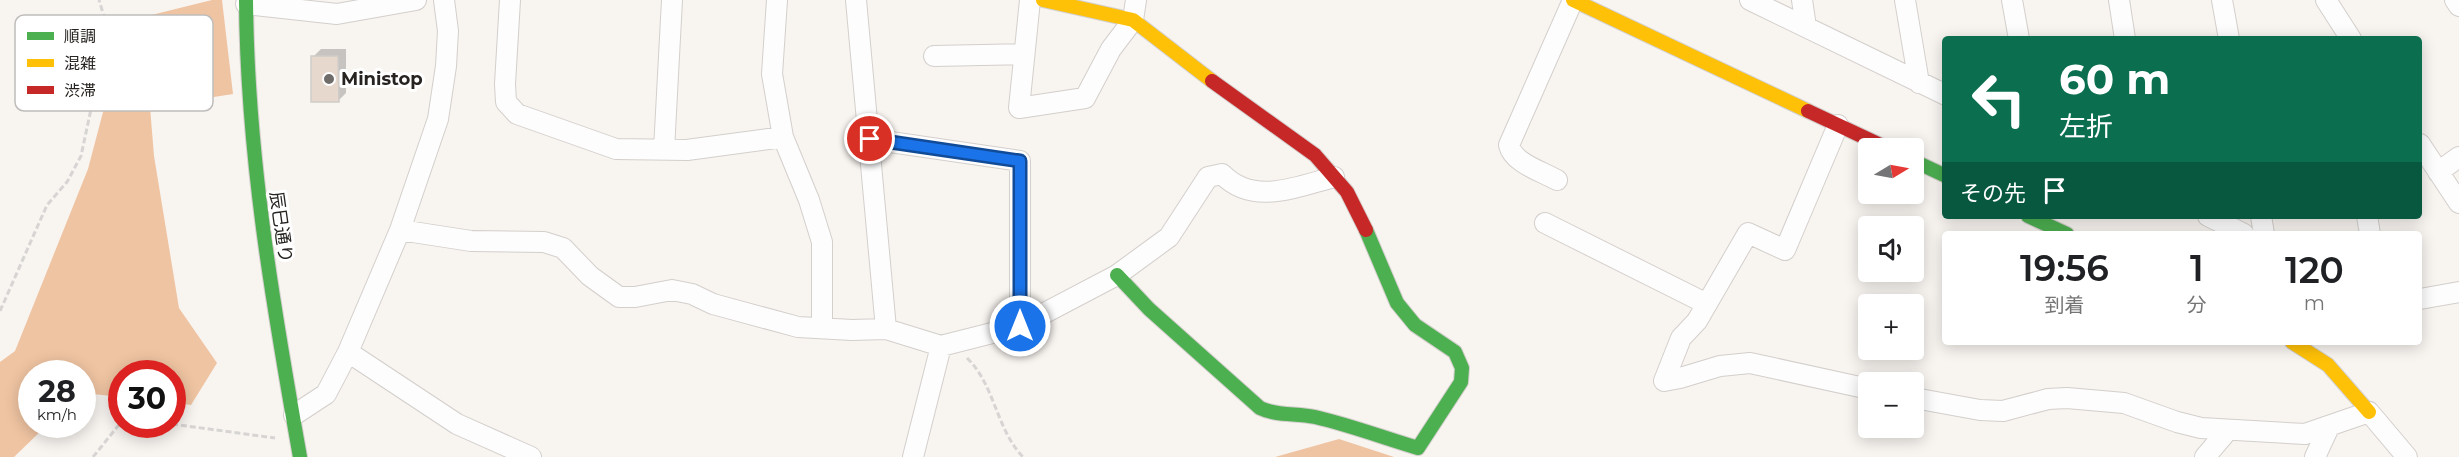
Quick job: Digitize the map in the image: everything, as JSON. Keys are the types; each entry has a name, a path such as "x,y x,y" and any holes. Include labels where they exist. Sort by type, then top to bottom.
{"street":[{"path":"246,2 337,14 346,6 416,0"},
{"path":"294,415 326,394 348,352 400,230 438,119 447,43 444,0"},
{"path":"510,0 506,102 517,114 616,149 687,150 783,137"},
{"path":"664,150 672,0"},
{"path":"777,0 772,74 783,137 809,200 822,242 822,328"},
{"path":"856,0 886,329"},
{"path":"1030,0 1019,108 1085,98 1111,49 1133,20 1136,0"},
{"path":"1043,0 1133,20 1229,94 1315,155 1347,192 1397,303 1415,325 1455,352 1462,368 1461,382 1418,448 1316,417 1296,413 1268,412 1241,393 1178,333 1149,309 1117,275"},
{"path":"1557,180 1519,160 1511,152 1509,145 1573,0 1866,138"},
{"path":"1750,0 1942,93"},
{"path":"1802,0 1806,27"},
{"path":"1905,0 1919,83"},
{"path":"2012,0 2018,36"},
{"path":"2119,0 2125,36"},
{"path":"2222,0 2228,36"},
{"path":"2325,0 2349,36"},
{"path":"2455,0 2459,6"},
{"name":"辰巳通り","path":"246,2 248,89 254,166 265,249 300,457"},
{"path":"2337,17 2340,36"},
{"path":"934,56 1024,54"},
{"path":"1838,125 1785,250 1748,233 1697,321 1681,338 1664,381 1720,366 1750,363 1858,387"},
{"path":"870,139 1020,161 1020,326"},
{"path":"2422,147 2459,203"},
{"path":"2438,172 2459,157"},
{"path":"1924,166 1942,174"},
{"path":"400,230 471,241 544,242 563,248 590,276 619,297 635,297 672,290 692,294 713,304 798,327 886,329 941,345 1020,326 1117,275 1168,237 1208,177 1222,174 1232,185 1262,193 1334,177"},
{"path":"2034,219 2060,231"},
{"path":"2214,219 2238,231"},
{"path":"1545,223 1707,304"},
{"path":"2422,299 2459,292"},
{"path":"913,457 941,345"},
{"path":"2297,345 2328,365 2407,457"},
{"path":"348,352 457,424 531,457"},
{"path":"1924,400 1980,410 2003,411 2048,399 2067,398 2124,403 2177,423 2228,430 2305,434 2369,412"},
{"path":"2314,457 2328,427"},
{"path":"2205,457 2228,430"},
{"path":"286,457 297,442"}],"path":[{"path":"99,0 104,15"},
{"path":"0,311 47,205 67,182 81,156 91,111"},
{"path":"941,345 963,353 976,367 1010,444 1023,457"},
{"path":"186,426 297,442"},
{"path":"93,457 108,438"}],"shaded area":[{"path":"212,0 222,0 233,94 213,97 213,15 151,15"},
{"path":"103,111 150,111 154,156 179,308 217,363 191,405 186,404 186,360 108,360 108,396 96,394 96,360 18,360 18,438 34,438 14,457 0,457 0,362 15,351 88,169"},
{"path":"1339,439 1394,457 1275,457"}],"building":[{"path":"311,56 338,56 339,102 311,102"}],"traffic: fast":[{"path":"246,0 256,173 271,286 300,457"},
{"path":"1924,166 1942,174"},
{"path":"2034,219 2060,231"},
{"path":"1117,275 1149,309 1260,408 1328,420 1418,448 1461,382 1462,368 1455,352 1415,325 1397,303 1366,230"}],"traffic: slow":[{"path":"1043,0 1133,20 1212,81"},
{"path":"1573,0 1808,111"},
{"path":"2297,345 2328,365 2369,412"}],"traffic: jam":[{"path":"1212,81 1315,155 1347,192 1366,230"},
{"path":"1808,111 1866,138"}],"place":[{"name":"Ministop","path":"329,79"}],"route":[{"path":"870,139 1020,161 1020,326"}]}
